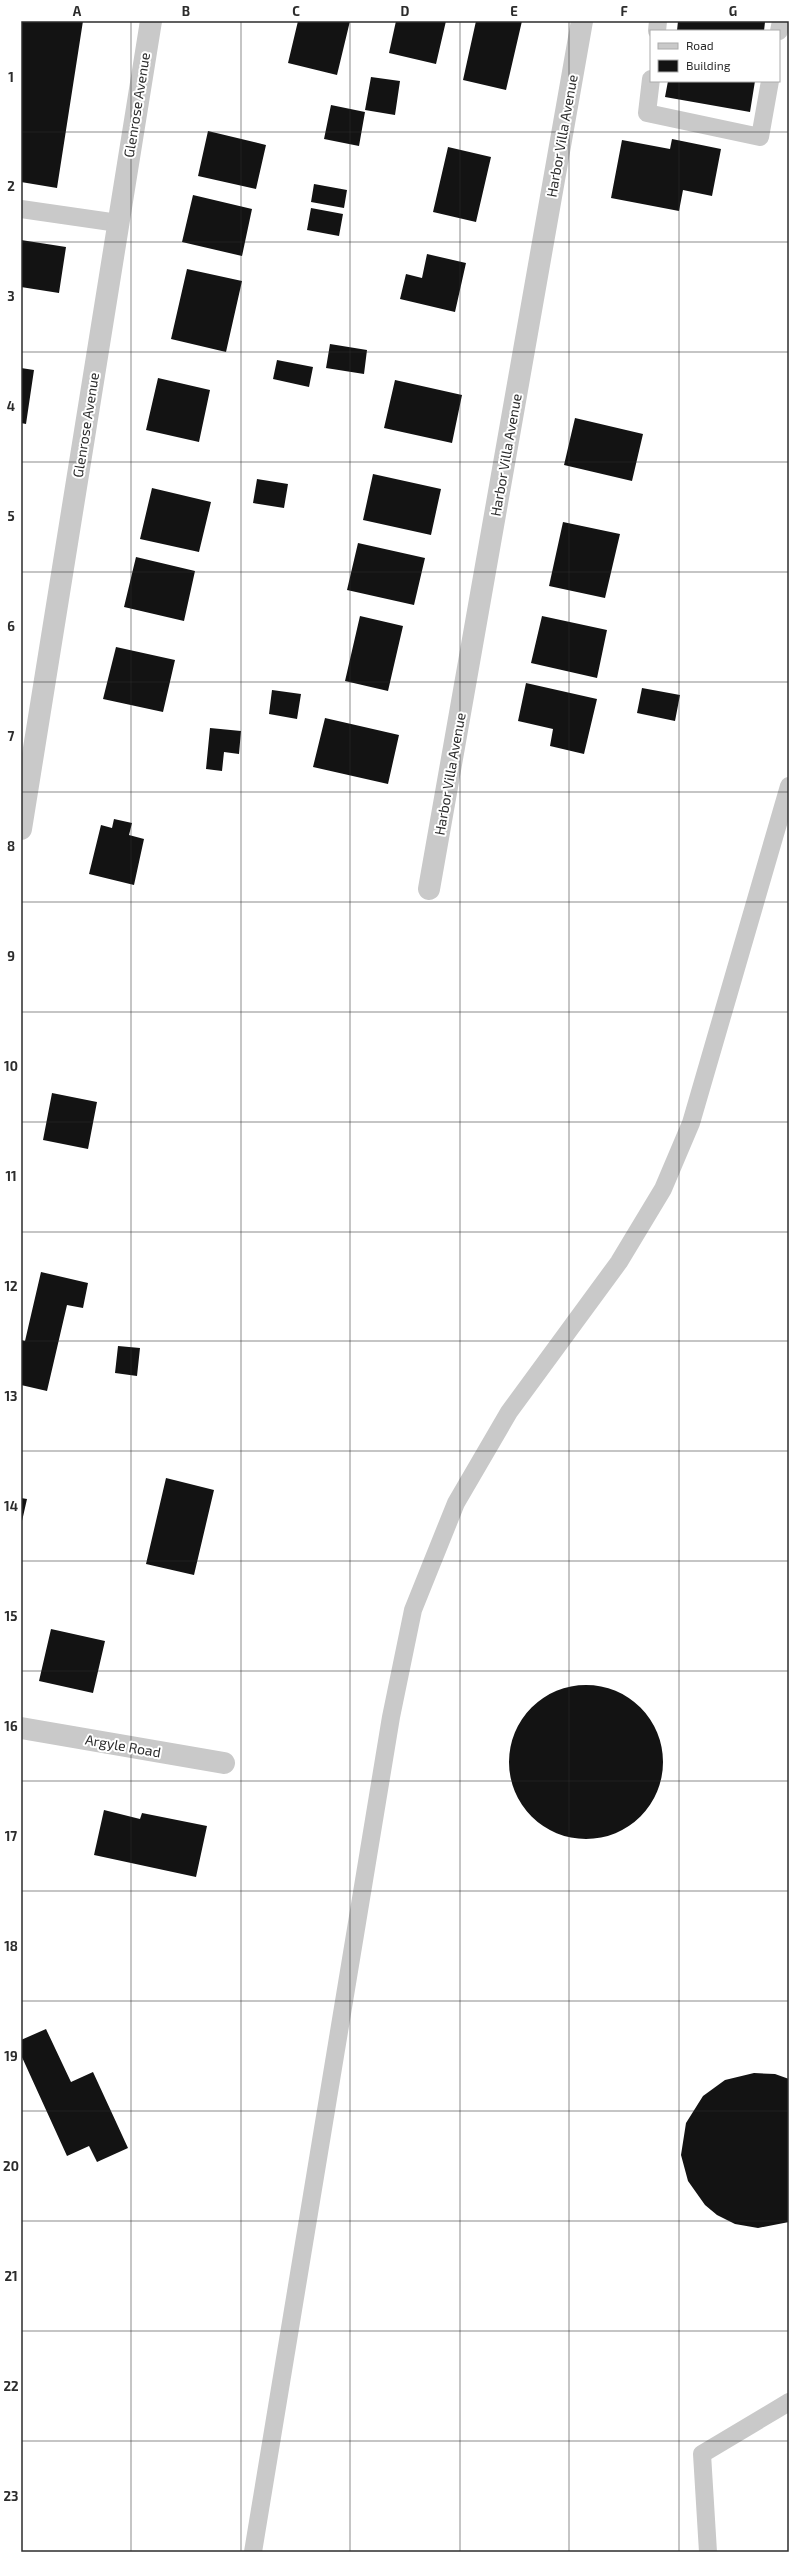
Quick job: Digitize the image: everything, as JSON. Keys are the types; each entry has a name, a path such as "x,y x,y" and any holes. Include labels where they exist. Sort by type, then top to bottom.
{"street":[{"name":"Glenrose Avenue","path":"21,829 151,21"},
{"name":"Harbor Villa Avenue","path":"429,889 582,21"},
{"name":"Argyle Road","path":"21,1728 224,1764"}],"lane":[{"path":"651,82 647,113 760,137 770,82"},
{"path":"21,209 118,223"},
{"path":"253,2552 391,1717 413,1610 456,1503 505,1418 619,1262 663,1189 691,1123 789,786"},
{"path":"708,2552 702,2454 789,2402"}],"building":[{"path":"21,21 83,21 57,188 21,182"},
{"path":"298,21 350,21 337,75 288,63"},
{"path":"396,21 446,21 436,64 389,53"},
{"path":"476,21 522,21 506,90 463,80"},
{"path":"678,21 765,22 764,30 677,30"},
{"path":"371,77 400,81 395,115 365,110"},
{"path":"668,82 755,82 750,112 665,97"},
{"path":"331,105 365,112 359,146 324,139"},
{"path":"208,131 266,145 256,189 198,176"},
{"path":"672,139 721,149 712,196 683,190 679,211 611,198 622,140 670,149"},
{"path":"448,147 491,157 476,222 433,212"},
{"path":"314,184 347,190 344,208 311,202"},
{"path":"193,195 252,209 242,256 182,242"},
{"path":"311,208 343,214 339,236 307,230"},
{"path":"21,240 66,247 59,293 21,287"},
{"path":"427,254 466,263 455,312 400,299 406,274 422,278"},
{"path":"187,269 242,281 226,352 171,339"},
{"path":"330,344 367,350 364,374 326,368"},
{"path":"277,360 313,367 309,387 273,379"},
{"path":"21,368 34,370 26,424 21,423"},
{"path":"158,378 210,390 199,442 146,430"},
{"path":"395,380 462,395 452,443 384,428"},
{"path":"575,418 643,434 632,481 564,465"},
{"path":"373,474 441,489 431,535 363,520"},
{"path":"257,479 288,484 284,508 253,503"},
{"path":"152,488 211,502 199,552 140,539"},
{"path":"563,522 620,534 605,598 549,586"},
{"path":"358,543 425,558 414,605 347,590"},
{"path":"136,557 195,571 184,621 124,607"},
{"path":"360,616 403,626 388,691 345,681"},
{"path":"542,616 607,630 597,678 531,663"},
{"path":"116,647 175,660 163,712 103,699"},
{"path":"526,683 597,699 584,754 550,746 553,729 518,721"},
{"path":"642,688 680,695 675,721 637,713"},
{"path":"272,690 301,694 297,719 269,714"},
{"path":"325,718 399,735 388,784 313,767"},
{"path":"210,728 241,731 239,754 224,752 222,771 206,769"},
{"path":"114,819 132,823 129,835 144,839 134,885 89,874 101,825 112,828"},
{"path":"52,1093 97,1102 88,1149 43,1140"},
{"path":"41,1272 88,1283 83,1308 67,1305 47,1391 21,1385 21,1340 25,1341"},
{"path":"118,1346 140,1348 137,1376 115,1373"},
{"path":"166,1478 214,1490 194,1575 146,1564"},
{"path":"21,1498 27,1499 22,1521 21,1521"},
{"path":"51,1629 105,1641 93,1693 39,1681"},
{"path":"578,1685 594,1685 616,1691 641,1707 657,1732 662,1747 662,1777 657,1792 641,1817 629,1826 608,1836 594,1839 578,1839 564,1836 550,1830 537,1822 526,1811 512,1784 509,1770 509,1754 512,1740 518,1726 526,1713 537,1702 564,1688"},
{"path":"104,1810 140,1819 142,1813 207,1826 196,1877 94,1855"},
{"path":"46,2029 71,2082 93,2072 128,2148 97,2162 89,2146 67,2156 21,2055 21,2040"},
{"path":"754,2073 775,2074 789,2079 789,2222 758,2228 735,2224 717,2215 705,2205 688,2181 681,2155 686,2123 703,2096 725,2080"}]}
